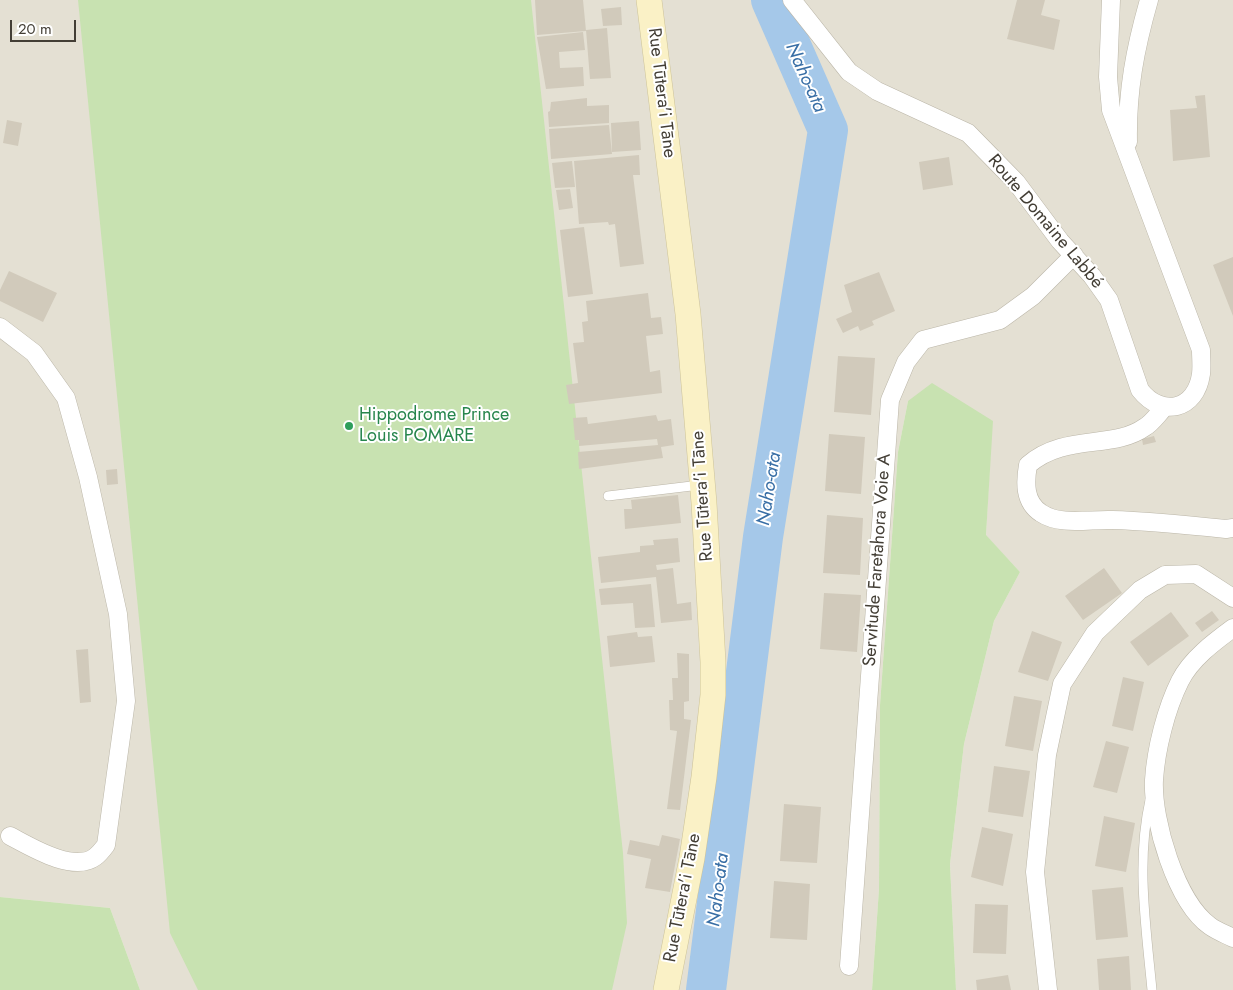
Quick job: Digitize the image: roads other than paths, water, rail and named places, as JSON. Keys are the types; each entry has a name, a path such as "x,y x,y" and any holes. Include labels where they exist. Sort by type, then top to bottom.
{"street":[{"name":"Rue Tūtera'i Tāne","path":"649,0 688,314 703,485 712,619 713,696 692,858 666,990"},
{"name":"Route Domaine Labbé","path":"792,0 849,72 877,92 930,114 968,133 1016,182 1109,300 1140,390 1148,402 1164,408"},
{"path":"1111,0 1108,77 1111,110 1201,350 1201,374 1196,389 1188,401 1177,406 1164,408 1145,428 1121,437 1053,449 1038,456 1028,465 1025,483 1029,500 1039,512 1063,520 1113,520 1233,528"},
{"path":"1128,155 1127,107 1138,38 1150,0"},
{"name":"Servitude Faretahora Voie A","path":"849,966 890,400 906,362 923,340 1000,320 1033,296 1074,255"},
{"path":"0,327 34,353 66,398 88,477 118,614 126,701 106,845 95,858 76,862 49,855 10,836"},
{"path":"1048,990 1035,872 1047,755 1062,684 1095,633 1140,590 1165,575 1196,574 1233,598"},
{"path":"1233,628 1208,647 1180,679 1165,717 1154,780 1158,824 1181,891 1208,925 1233,938"}],"lane":[{"path":"608,496 703,485"},
{"path":"1152,990 1143,886 1143,828 1154,780"}],"waterway":[{"name":"Naho-ata","path":"706,990 763,537 828,130 771,0"}],"place":[{"name":"Hippodrome Prince Louis POMARE","path":"349,426"}]}
